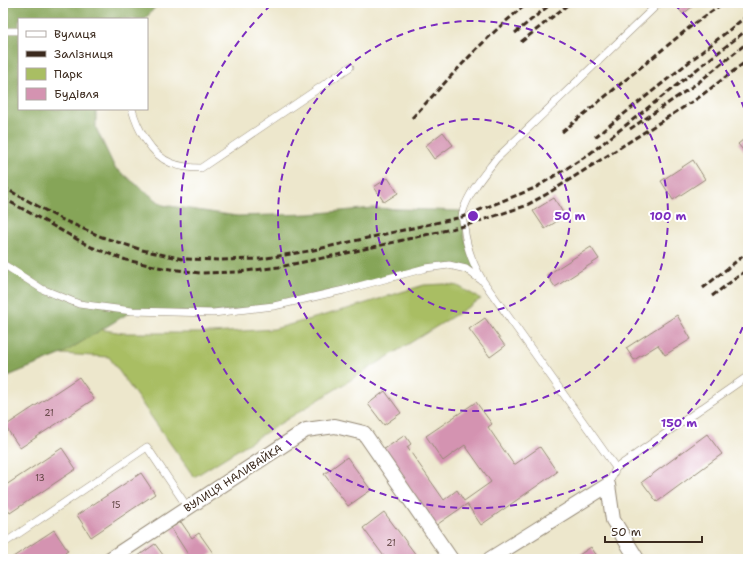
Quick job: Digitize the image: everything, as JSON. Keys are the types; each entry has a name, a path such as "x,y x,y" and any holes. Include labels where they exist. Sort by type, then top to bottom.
{"street":[{"name":"ВУЛИЦЯ НАЛИВАЙКА","path":"110,559 306,430 336,426 364,433 451,559"},
{"path":"490,559 608,485 613,520 637,559"}],"lane":[{"path":"616,468 483,281 471,261 464,236 462,217 463,211 476,185 496,159 659,3"},
{"path":"3,32 18,31"},
{"path":"132,110 135,120 153,149 169,162 186,168 201,168 350,66"},
{"path":"3,264 42,289 79,304 132,311 213,313 274,306 426,268 449,265 466,269 483,281"},
{"path":"608,485 616,468 748,376"},
{"path":"3,544 146,447 188,508"}],"green space":[{"path":"3,3 159,3 146,18 18,18 18,110 96,110 96,128 115,168 163,205 237,216 309,214 373,208 463,211 464,236 483,281 466,269 449,265 274,306 213,313 132,311 62,354 3,378"},
{"path":"445,284 458,286 481,299 194,477 109,357 62,354 3,378 63,323 123,333 212,333 274,329 347,309 424,285"}],"building":[{"path":"697,3 683,14 675,4"},
{"path":"443,132 453,145 434,159 425,146"},
{"path":"748,136 748,156 738,144"},
{"path":"693,160 705,179 673,200 661,181"},
{"path":"388,178 398,193 384,202 374,187"},
{"path":"554,198 565,216 545,229 533,211"},
{"path":"591,247 599,259 555,287 547,275"},
{"path":"677,315 691,339 665,355 658,345 634,360 626,348"},
{"path":"485,318 505,346 490,357 469,329"},
{"path":"79,377 94,399 20,448 5,426"},
{"path":"385,391 401,413 384,425 368,404"},
{"path":"476,402 492,424 488,427 514,465 540,447 557,472 481,525 467,504 435,526 383,450 405,435 411,444 407,447 444,500 457,490 464,501 491,482 465,445 443,461 426,436"},
{"path":"707,434 722,454 657,502 642,482"},
{"path":"62,448 76,469 10,513 3,502 3,487"},
{"path":"347,457 371,490 348,506 324,474"},
{"path":"141,473 155,494 91,537 77,515"},
{"path":"384,512 419,559 386,559 363,528"},
{"path":"181,522 192,538 199,533 213,553 204,559 191,559 171,528"},
{"path":"54,530 68,551 55,559 10,559"},
{"path":"155,544 166,559 134,559"},
{"path":"591,547 599,559 573,559"}],"railway":[{"path":"412,118 482,44 528,3"},
{"path":"515,33 552,3"},
{"path":"521,42 570,3"},
{"path":"562,132 690,27 723,3"},
{"path":"595,137 748,15"},
{"path":"3,187 61,219 102,237 142,250 183,259 261,259 309,251 462,217 535,188 588,155 748,29"},
{"path":"630,129 699,82 748,42"},
{"path":"3,198 91,247 126,260 163,268 200,273 238,272 279,267 464,226 525,206 547,194 698,98 748,60"},
{"path":"703,288 748,252"},
{"path":"712,296 748,269"}]}
